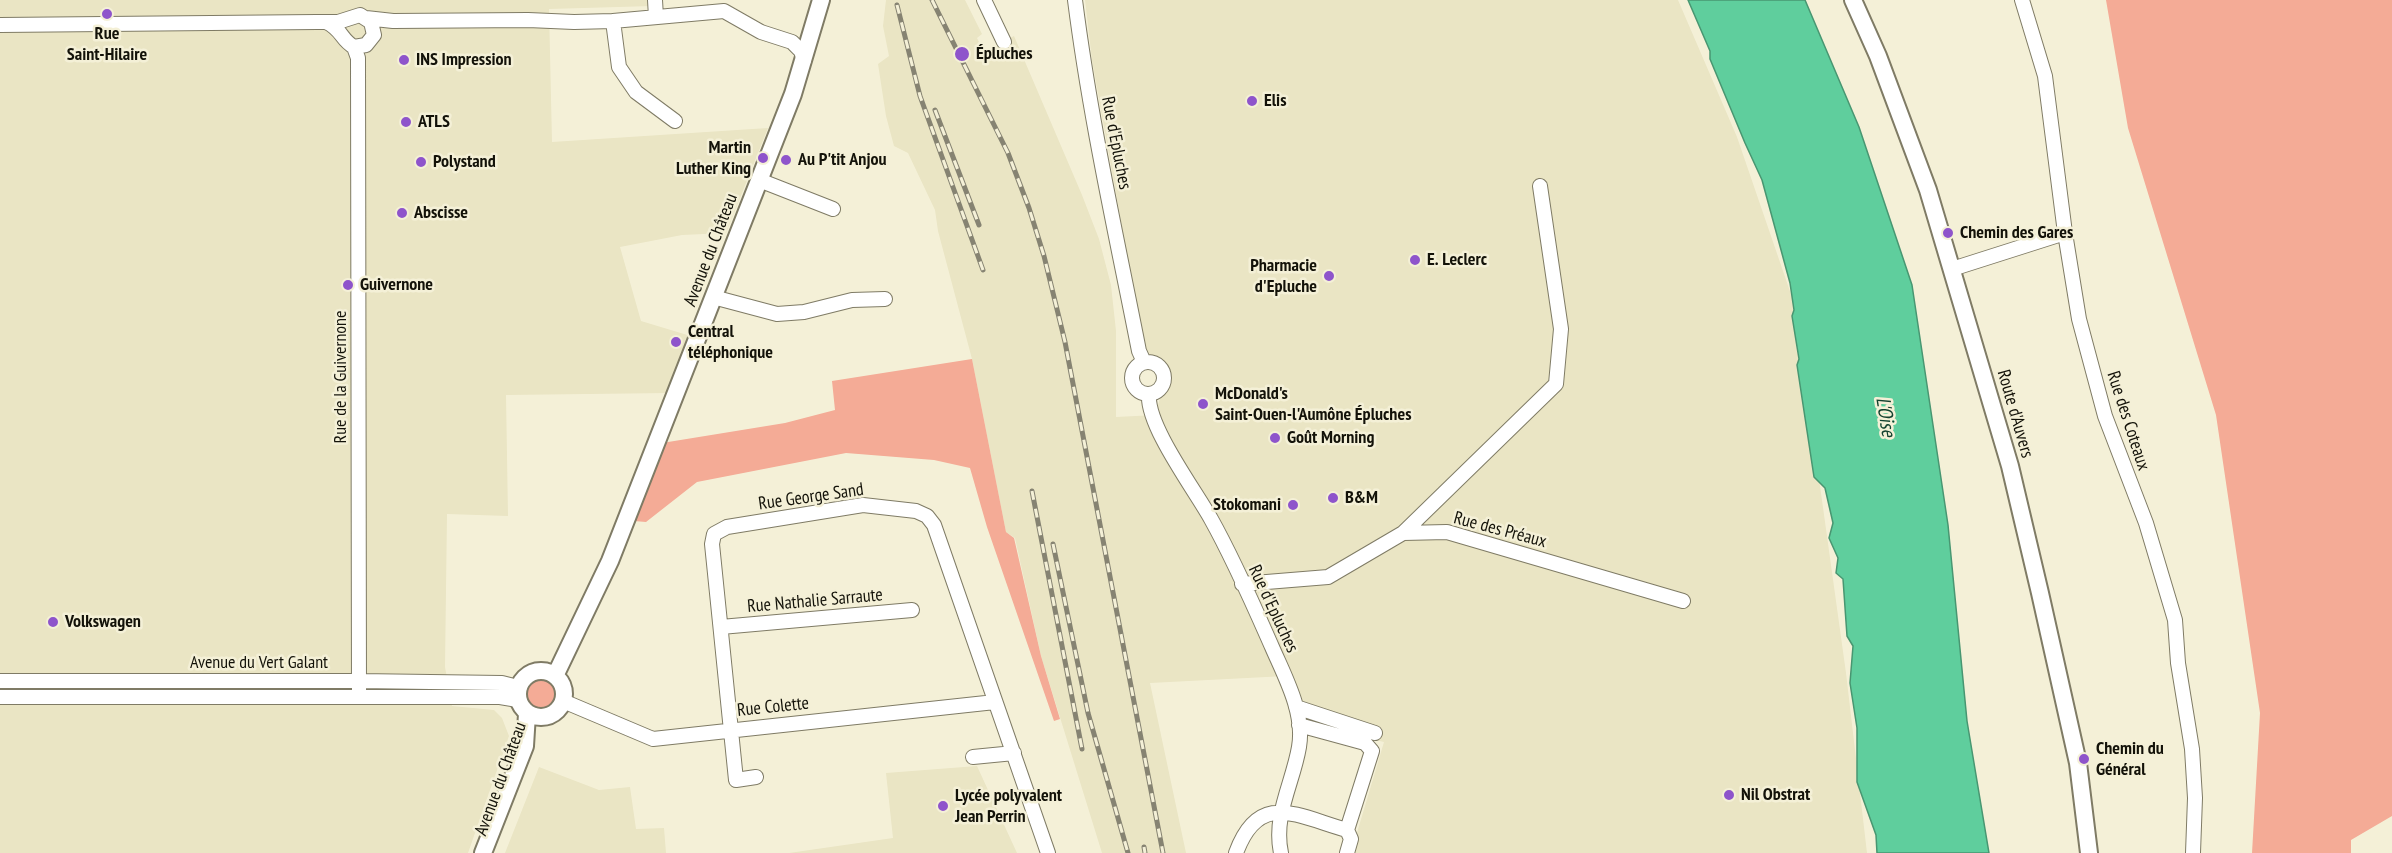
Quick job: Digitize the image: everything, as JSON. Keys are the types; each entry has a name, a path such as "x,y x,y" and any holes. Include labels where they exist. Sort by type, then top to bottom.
{"main road":[{"name":"Avenue du Château","path":"555,676 610,561 793,94 821,0"},
{"name":"Route d'Auvers","path":"1853,0 1878,56 1910,139 1952,269 2010,466 2078,764 2090,853"},
{"path":"547,671 555,676 561,682 564,693 559,710 545,718 528,714 518,693 521,681 531,673 547,671"},
{"name":"Avenue du Château","path":"483,853 525,746 528,714"},
{"name":"Avenue du Château","path":"495,853 525,777 536,734 545,718"}],"street":[{"path":"655,0 656,17"},
{"path":"984,0 1004,42"},
{"name":"Rue d'Epluches","path":"1075,0 1085,76 1106,192 1139,351 1144,362"},
{"name":"Rue des Coteaux","path":"2022,0 2045,76 2065,233 2079,319 2105,416 2146,523 2175,620 2178,663 2192,749 2195,798 2193,853"},
{"path":"362,47 345,41 342,33 343,25 356,15 393,21 614,21 724,11 761,32 792,42 801,51 804,60"},
{"path":"362,47 374,28 366,18"},
{"path":"0,25 347,20"},
{"path":"362,47 383,25 393,21"},
{"path":"614,21 619,67 636,92 675,122"},
{"path":"326,22 342,33"},
{"path":"792,42 812,34"},
{"name":"Rue de la Guivernone","path":"359,696 362,47"},
{"path":"759,180 833,209"},
{"path":"1402,534 1556,384 1561,329 1540,186"},
{"path":"1952,269 2065,233"},
{"path":"713,297 777,314 804,312 852,300 885,299"},
{"path":"1144,362 1160,366 1164,376 1162,386 1155,393 1149,394 1144,394 1135,388 1132,378 1135,368 1144,362"},
{"name":"Rue d'Epluches","path":"1149,394 1148,404 1155,422 1212,521 1274,651 1296,707 1300,746 1280,811 1278,832 1281,853"},
{"name":"Rue George Sand","path":"756,777 736,780 712,544 714,534 727,527 863,505 916,511 927,516 934,525 1048,853"},
{"name":"Rue des Préaux","path":"1242,584 1328,577 1402,534 1447,532 1683,601"},
{"name":"Rue Nathalie Sarraute","path":"721,627 912,610"},
{"name":"Avenue du Vert Galant","path":"0,681 502,683 518,693"},
{"name":"Avenue du Vert Galant","path":"0,697 500,697 518,693"},
{"name":"Rue Colette","path":"563,701 653,739 995,702"},
{"path":"1296,707 1376,733"},
{"path":"1299,725 1365,743 1372,751 1347,831 1351,839 1347,853"},
{"path":"973,757 1014,753"},
{"path":"1236,853 1249,826 1266,814 1280,811 1347,831"}],"shaded area":[{"path":"0,0 653,0 653,6 549,9 552,142 768,128 726,233 682,235 620,247 641,321 694,337 670,393 506,395 508,516 447,514 445,667 452,706 494,710 502,718 509,736 468,853 0,853"},
{"path":"886,0 965,0 982,34 977,38 982,48 978,51 979,54 1014,36 1099,239 1111,285 1116,331 1116,417 1155,415 1167,375 1145,355 1092,60 1085,0 1678,0 1737,137 1795,306 1846,673 1867,853 1351,853 1384,742 1310,725 1286,676 1150,683 1186,853 1102,853 1041,656 1015,538 1006,532 972,359 938,231 935,210 908,153 894,146 886,116 878,64 889,56 883,26"},
{"path":"2106,0 2392,0 2392,816 2351,840 2351,853 2252,853 2260,713 2216,415 2128,128"},
{"path":"972,359 1006,532 1014,538 1041,656 1060,719 1054,721 987,527 970,468 934,460 846,453 697,482 646,522 634,521 662,443 785,423 835,410 832,381"},
{"path":"541,678 553,683 558,695 553,707 541,712 529,707 524,695 529,683"},
{"name":"Lycée polyvalent Jean Perrin","path":"977,766 1017,853 789,853 893,838 886,773"},
{"path":"539,767 599,790 630,787 636,829 664,828 666,853 505,853"}],"water":[{"name":"L'Oise","path":"1688,0 1805,0 1859,127 1912,285 1948,525 1967,721 1989,853 1877,853 1876,835 1857,782 1857,728 1850,683 1853,646 1847,636 1843,579 1836,573 1838,558 1829,538 1833,523 1825,488 1814,477 1797,365 1799,359 1792,316 1794,310 1790,283 1762,180 1710,59 1710,51"}],"railway":[{"path":"932,0 1008,153 1044,256 1065,342 1163,853"},
{"path":"897,5 920,96 983,270"},
{"path":"935,110 979,225"},
{"path":"1032,491 1082,749"},
{"path":"1053,544 1088,713 1128,853"},
{"path":"1144,847 1145,853"}],"place":[{"name":"Rue Saint-Hilaire","path":"107,14"},
{"name":"Épluches","path":"962,54"},
{"name":"INS Impression","path":"404,60"},
{"name":"Elis","path":"1252,101"},
{"name":"ATLS","path":"406,122"},
{"name":"Martin Luther King","path":"763,158"},
{"name":"Au P'tit Anjou","path":"786,160"},
{"name":"Polystand","path":"421,162"},
{"name":"Abscisse","path":"402,213"},
{"name":"Chemin des Gares","path":"1948,233"},
{"name":"E. Leclerc","path":"1415,260"},
{"name":"Pharmacie d'Epluche","path":"1329,276"},
{"name":"Guivernone","path":"348,285"},
{"name":"Central téléphonique","path":"676,342"},
{"name":"McDonald's Saint-Ouen-l'Aumône Épluches","path":"1203,404"},
{"name":"Goût Morning","path":"1275,438"},
{"name":"B&M","path":"1333,498"},
{"name":"Stokomani","path":"1293,505"},
{"name":"Volkswagen","path":"53,622"},
{"name":"Chemin du Général","path":"2084,759"},
{"name":"Nil Obstrat","path":"1729,795"},
{"name":"Lycée polyvalent Jean Perrin","path":"943,806"}]}
